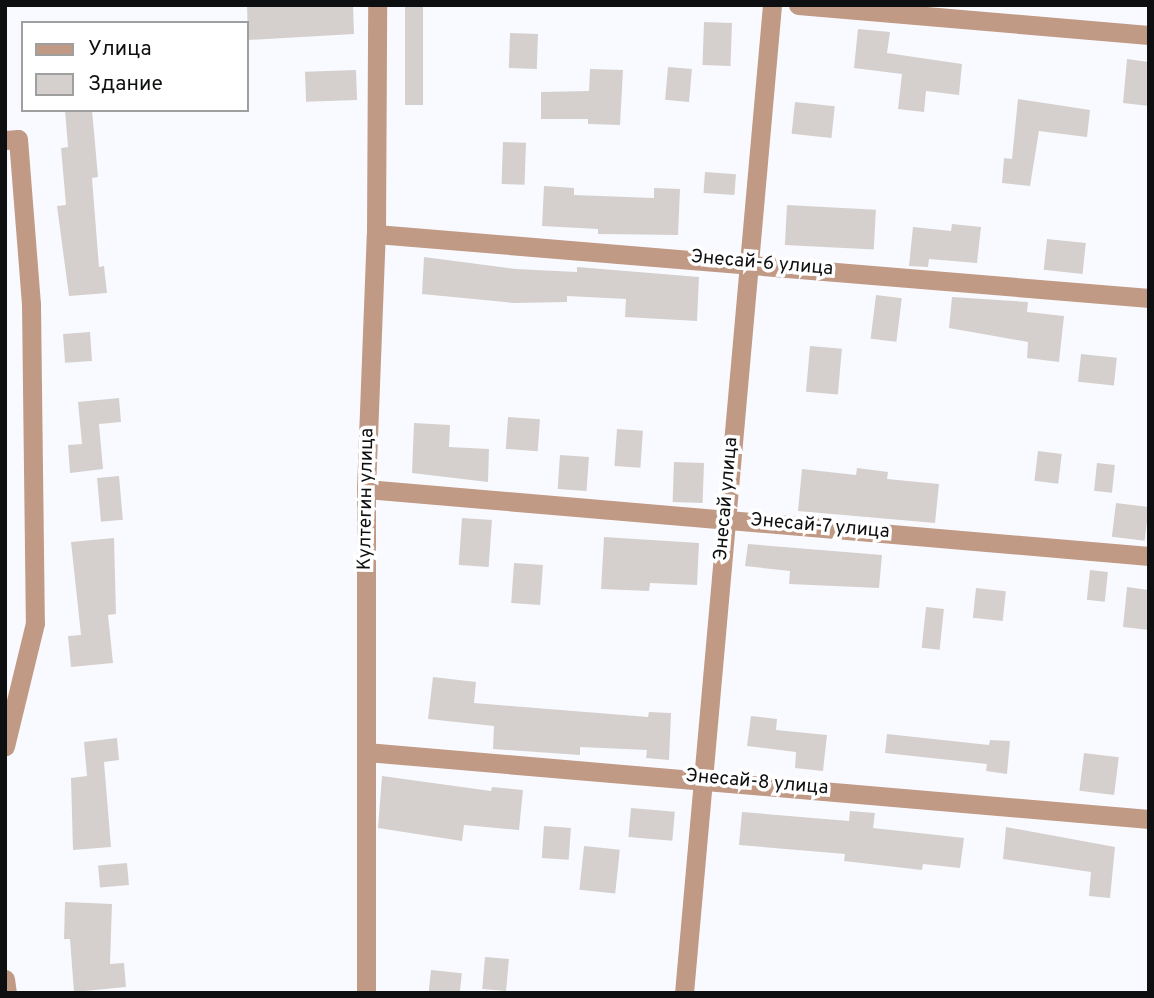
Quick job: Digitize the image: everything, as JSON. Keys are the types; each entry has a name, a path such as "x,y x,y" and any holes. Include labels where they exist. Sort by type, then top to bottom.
{"street":[{"name":"Култегин улица","path":"366,993 366,489 376,234 377,5"},
{"name":"Энесай улица","path":"684,993 772,5"},
{"path":"798,5 1149,35"},
{"path":"5,140 18,139 31,304 36,623 5,746"},
{"name":"Энесай-6 улица","path":"376,234 748,262 1149,298"},
{"name":"Энесай-7 улица","path":"366,489 1149,555"},
{"name":"Энесай-8 улица","path":"366,752 703,778 1149,820"},
{"path":"5,979 6,993"}],"building":[{"path":"247,5 353,5 354,34 248,40"},
{"path":"405,5 423,5 423,105 405,105"},
{"path":"704,22 732,23 730,66 702,65"},
{"path":"858,29 890,32 887,53 962,64 959,95 926,91 924,112 898,109 902,74 854,68"},
{"path":"510,33 538,34 537,69 509,68"},
{"path":"1127,59 1149,62 1149,106 1123,103"},
{"path":"668,67 692,69 689,102 665,100"},
{"path":"590,69 623,70 620,125 588,124 588,119 541,119 541,92 589,91"},
{"path":"356,70 357,100 306,102 305,72"},
{"path":"1018,99 1090,110 1087,137 1039,131 1030,186 1002,183 1004,158 1012,159"},
{"path":"795,102 835,106 831,138 792,134"},
{"path":"65,112 92,112 98,177 92,178 99,267 104,266 107,293 69,296 57,206 66,205 61,148 68,147"},
{"path":"503,142 526,143 525,185 502,184"},
{"path":"705,172 736,174 734,195 704,193"},
{"path":"544,186 574,188 574,195 654,198 654,188 680,189 678,235 598,234 598,229 542,226"},
{"path":"787,205 876,210 874,250 785,245"},
{"path":"952,224 981,227 977,263 929,259 928,267 909,266 913,227 951,231"},
{"path":"1047,239 1086,243 1083,274 1044,270"},
{"path":"424,257 516,269 577,272 577,267 699,277 697,321 625,317 626,299 567,296 567,302 514,303 422,294"},
{"path":"876,295 902,298 896,342 871,339"},
{"path":"952,297 1028,302 1027,312 1064,316 1059,362 1027,358 1028,342 949,328"},
{"path":"90,332 92,361 65,363 63,334"},
{"path":"810,346 842,349 838,395 806,392"},
{"path":"1081,354 1117,358 1114,386 1078,382"},
{"path":"119,398 121,422 99,424 103,469 70,473 68,445 82,444 78,402"},
{"path":"508,417 540,419 538,451 506,449"},
{"path":"414,423 450,425 449,447 489,449 488,482 412,473"},
{"path":"617,429 643,431 640,468 614,466"},
{"path":"1038,451 1062,454 1058,484 1034,481"},
{"path":"560,455 589,457 587,491 558,489"},
{"path":"674,462 704,463 703,503 673,502"},
{"path":"1097,463 1115,465 1112,493 1094,491"},
{"path":"857,468 888,472 887,479 939,484 935,523 798,511 802,469 856,475"},
{"path":"119,476 123,520 101,522 97,478"},
{"path":"1116,503 1149,507 1145,541 1112,537"},
{"path":"462,518 492,520 489,567 459,565"},
{"path":"604,537 699,543 697,585 650,583 649,591 601,589"},
{"path":"114,538 116,614 108,615 113,663 71,667 68,636 81,635 71,542"},
{"path":"748,544 882,555 879,588 789,584 790,571 745,566"},
{"path":"514,563 543,565 540,605 511,603"},
{"path":"1090,570 1108,572 1105,602 1087,600"},
{"path":"1127,587 1149,590 1149,630 1123,627"},
{"path":"976,588 1006,591 1003,621 973,618"},
{"path":"926,607 944,609 940,650 922,648"},
{"path":"433,677 476,682 474,703 648,717 649,712 671,713 669,760 646,758 647,750 580,747 580,755 493,749 494,726 428,719"},
{"path":"751,716 777,719 776,730 827,735 823,771 795,768 796,752 747,746"},
{"path":"887,734 989,745 990,740 1010,741 1007,774 986,771 987,764 885,753"},
{"path":"117,738 119,760 104,762 111,847 73,850 71,778 87,776 84,742"},
{"path":"1084,753 1119,757 1114,795 1079,791"},
{"path":"382,776 491,791 492,787 523,790 519,830 464,825 462,841 378,828"},
{"path":"631,808 675,812 672,841 628,837"},
{"path":"850,811 875,813 873,828 964,838 960,868 923,864 922,870 844,861 845,854 739,845 742,812 849,821"},
{"path":"544,826 571,828 569,860 542,858"},
{"path":"1006,827 1115,847 1110,898 1089,896 1091,872 1003,859"},
{"path":"584,846 620,850 615,894 579,890"},
{"path":"127,863 129,885 100,887 98,866"},
{"path":"65,902 112,904 110,964 124,963 126,987 74,992 70,939 64,939"},
{"path":"485,957 509,959 506,991 482,989"},
{"path":"431,970 462,973 460,993 429,993"}]}
